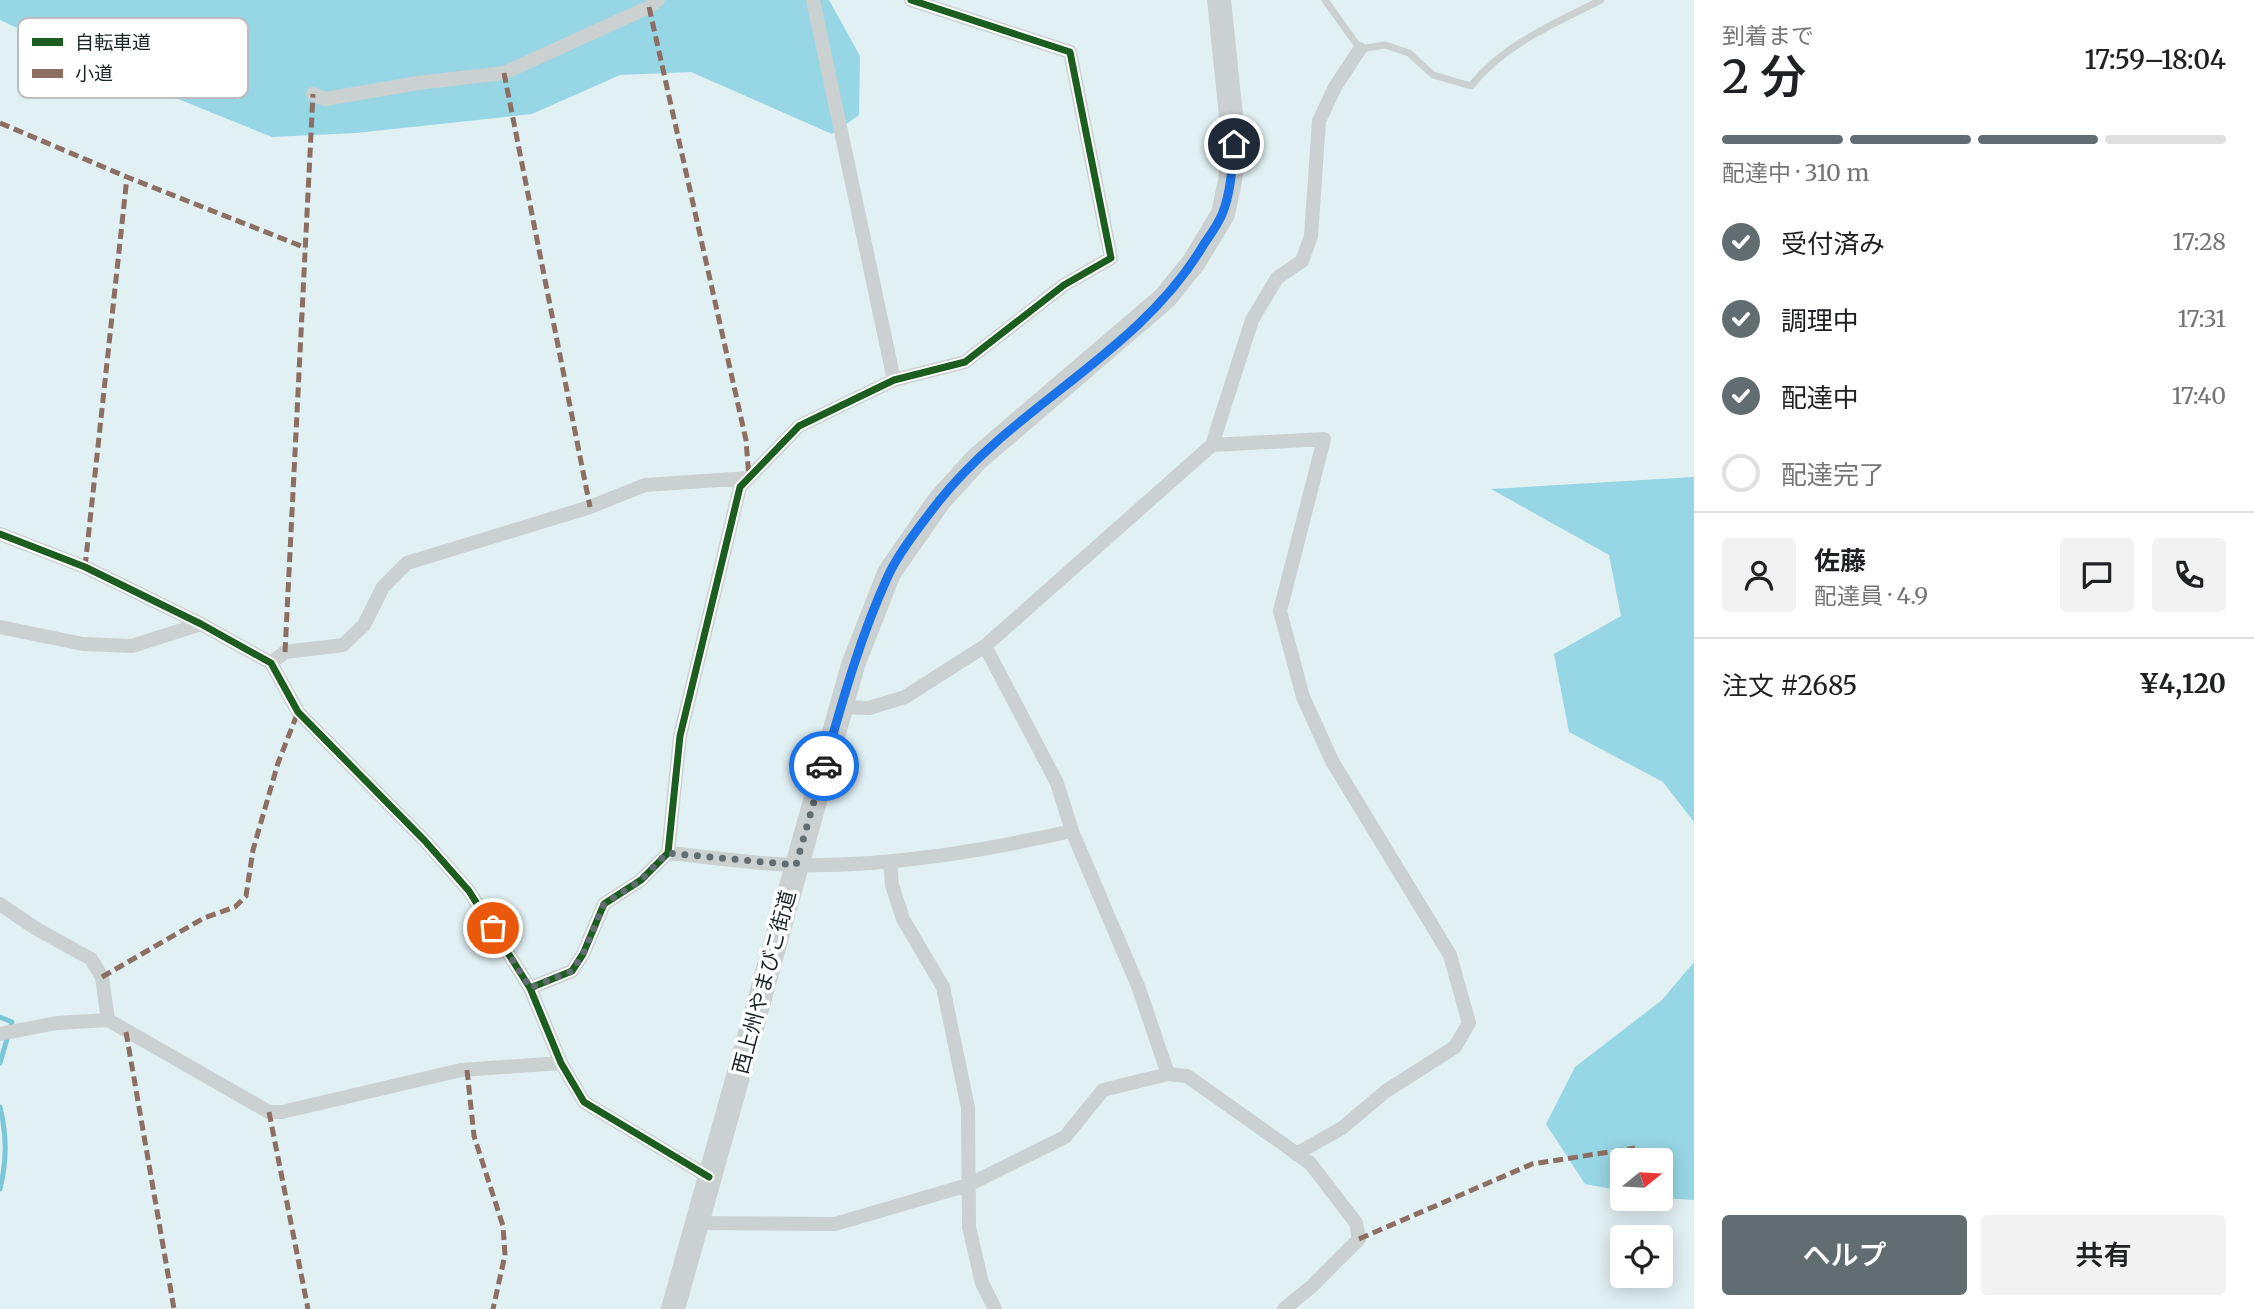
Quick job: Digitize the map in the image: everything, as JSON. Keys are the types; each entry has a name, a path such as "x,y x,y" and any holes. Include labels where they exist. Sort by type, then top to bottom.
{"highway":[{"name":"西上州やまびこ街道","path":"673,1309 853,664 889,573 939,501 977,459 1165,298 1194,262 1223,214 1234,144 1219,0"}],"street":[{"path":"313,94 324,99 418,83 504,73 649,7 658,0"},
{"path":"813,0 894,380"},
{"path":"530,988 572,971 583,954 604,904 641,880 667,853 680,736 740,487 799,426 894,380 965,362 1064,285 1111,258 1070,52 911,0"},
{"path":"841,707 869,708 905,696 985,646 1212,444 1252,320 1276,278 1302,261 1311,236 1320,121 1335,87 1360,49"},
{"path":"1212,444 1324,439 1280,611 1303,697 1332,761 1450,955 1469,1023 1455,1047 1386,1091 1342,1128 1297,1154"},
{"path":"271,663 285,652 343,645 364,625 383,587 407,563 590,507 645,485 749,478"},
{"path":"0,534 85,567 201,624 271,663 298,712 425,841 470,891 530,988 561,1063 584,1102 709,1177"},
{"path":"0,627 83,644 132,646 201,624"},
{"path":"985,646 1057,783 1072,831 1138,986 1168,1074"},
{"path":"667,853 796,865 891,861 980,851 1072,831"},
{"path":"891,861 892,885 903,919 943,987 968,1108 969,1227 982,1283 995,1309"},
{"path":"0,904 35,928 91,959 102,976 108,1020"},
{"path":"0,1034 57,1023 108,1020 269,1112 282,1112 461,1070 561,1063"},
{"path":"696,1223 835,1224 968,1185 1065,1138 1103,1090 1168,1074 1187,1076 1310,1163 1356,1223 1359,1239 1311,1287 1284,1309"}],"lane":[{"path":"1325,0 1360,49 1385,45 1409,53 1433,75 1471,86 1486,67 1521,42 1601,0"}],"shaded area":[{"path":"0,0 829,0 860,56 859,115 832,134 691,72 620,75 532,114 356,133 272,137 176,98 248,98 248,18 18,18 18,28 0,20"},
{"path":"1694,477 1694,822 1663,782 1569,732 1554,654 1621,616 1609,555 1491,489"},
{"path":"1694,962 1694,1200 1673,1199 1673,1148 1610,1148 1610,1189 1585,1184 1546,1124 1575,1067 1662,1000"}],"waterway":[{"path":"0,1017 12,1022 0,1063"},
{"path":"0,1107 5,1148 0,1189"}],"marked path":[{"path":"649,7 746,440 749,478"},
{"path":"504,73 590,507"},
{"path":"285,652 313,94"},
{"path":"0,123 306,248"},
{"path":"85,567 127,177"},
{"path":"102,977 204,918 235,907 246,896 253,850 278,763 298,712"},
{"path":"126,1032 174,1309"},
{"path":"467,1070 474,1136 503,1226 505,1255 493,1309"},
{"path":"269,1112 308,1309"},
{"path":"1359,1239 1532,1164 1610,1152"}],"cycle path":[{"path":"530,988 572,971 583,954 604,904 641,880 668,853 680,736 740,487 799,426 894,380 965,362 1064,285 1111,258 1070,52 911,0"},
{"path":"0,534 85,567 201,624 271,663 298,712 425,841 469,891 530,988 561,1063 584,1102 709,1177"}],"way so far":[{"path":"493,928 530,988 572,971 583,954 604,904 641,880 667,853 796,865 824,766"}],"route":[{"path":"824,766 853,664 889,573 939,501 977,459 1121,339 1165,298 1194,262 1223,214 1234,144"}]}
